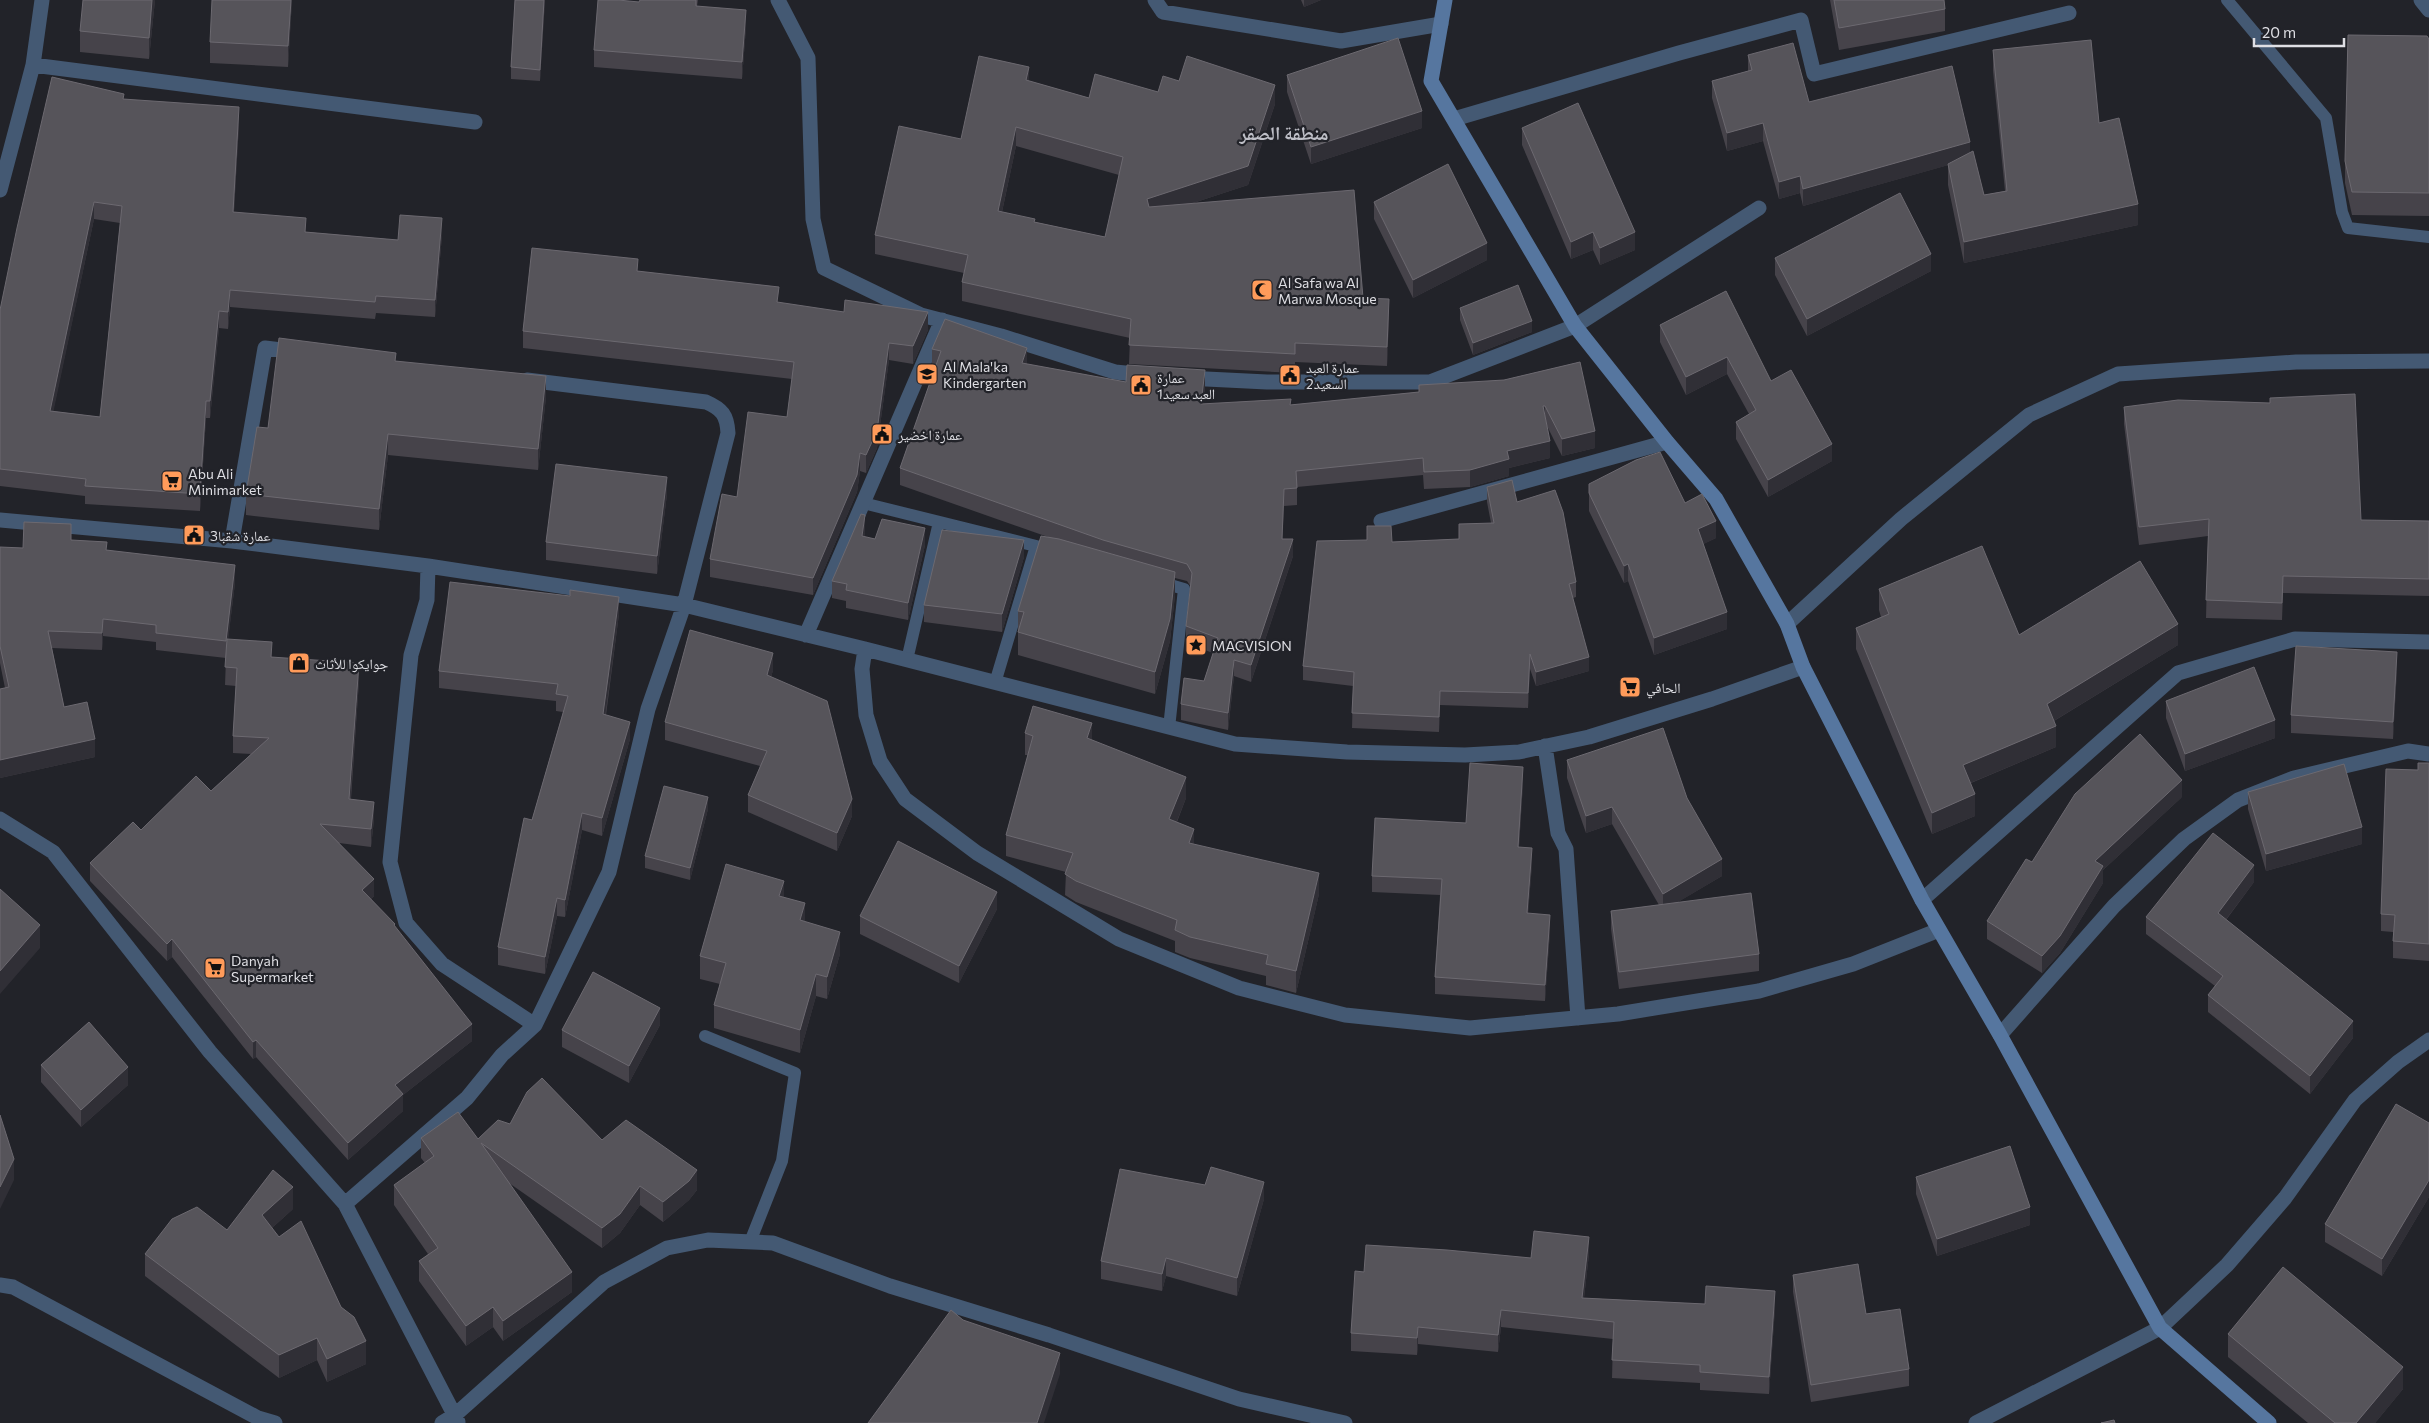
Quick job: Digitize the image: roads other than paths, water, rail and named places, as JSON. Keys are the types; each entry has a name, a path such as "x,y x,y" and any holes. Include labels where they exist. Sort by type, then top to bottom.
{"street":[{"path":"0,190 33,65 42,0"},
{"path":"778,0 808,58 813,219 824,268 921,315 1001,336 1115,372 1267,382 1430,382 1575,326 1760,208"},
{"path":"1155,0 1163,12 1342,41 1441,24"},
{"path":"1445,0 1431,81 1575,326 1667,442 1716,499 1787,624 1804,667 1922,900 2000,1035 2160,1328 2269,1423"},
{"path":"2421,0 2429,10"},
{"path":"1454,119 1679,52 1801,20 1814,74 2069,13"},
{"path":"33,65 475,122"},
{"path":"806,635 942,320"},
{"path":"232,541 265,348 314,354"},
{"path":"1787,624 1901,519 2029,415 2118,374 2296,362 2429,361"},
{"path":"345,1204 467,1098 502,1055 535,1024 609,872 648,709 684,605 728,433 727,420 720,408 706,402 510,378"},
{"path":"1381,521 1667,442"},
{"path":"0,520 232,541 428,566 684,605 865,649 1235,744 1347,752 1465,755 1520,752 1588,737 1712,700 1804,667"},
{"path":"428,566 427,600 411,655 390,862 406,923 442,964 535,1024"},
{"path":"1922,900 2178,674 2295,639 2429,642"},
{"path":"865,649 862,669 866,715 880,761 906,799 976,853 1119,939 1239,988 1345,1015 1470,1028 1618,1014 1759,991 1853,964 1939,930"},
{"path":"1545,746 1558,833 1566,850 1578,1018"},
{"path":"2000,1035 2114,906 2184,839 2238,800 2294,778 2408,751 2429,754"},
{"path":"0,819 53,852 210,1052 345,1204 457,1419"},
{"path":"1976,1423 2160,1328 2227,1265 2285,1198 2354,1100 2398,1062 2429,1040"},
{"path":"442,1423 457,1419 604,1282 667,1248 708,1240 773,1244 890,1286 1049,1335 1239,1400 1345,1423"},
{"path":"0,1285 13,1287 258,1418 274,1423"}],"lane":[{"path":"2227,0 2326,118 2342,212 2348,228 2429,237"},
{"path":"863,503 1064,554"},
{"path":"907,660 939,522"},
{"path":"995,683 1036,546"},
{"path":"1147,578 1184,589 1169,728"},
{"path":"705,1036 795,1073 782,1161 750,1242"}],"place":[{"name":"Al Safa wa Al Marwa Mosque","path":"1262,290"},
{"name":"Al Mala'ka Kindergarten","path":"927,374"},
{"name":"عمارة العبد السعيد2","path":"1290,375"},
{"name":"عمارة العبد سعيد1","path":"1141,385"},
{"name":"عمارة اخضير","path":"882,434"},
{"name":"Abu Ali Minimarket","path":"172,481"},
{"name":"عمارة شقبا3","path":"194,535"},
{"name":"MACVISION","path":"1196,645"},
{"name":"جوايكوا للأثاث","path":"299,663"},
{"name":"الحافي","path":"1630,687"},
{"name":"Danyah Supermarket","path":"215,968"}],"district":[{"name":"منطقة الصقر","path":"1284,132"}]}
